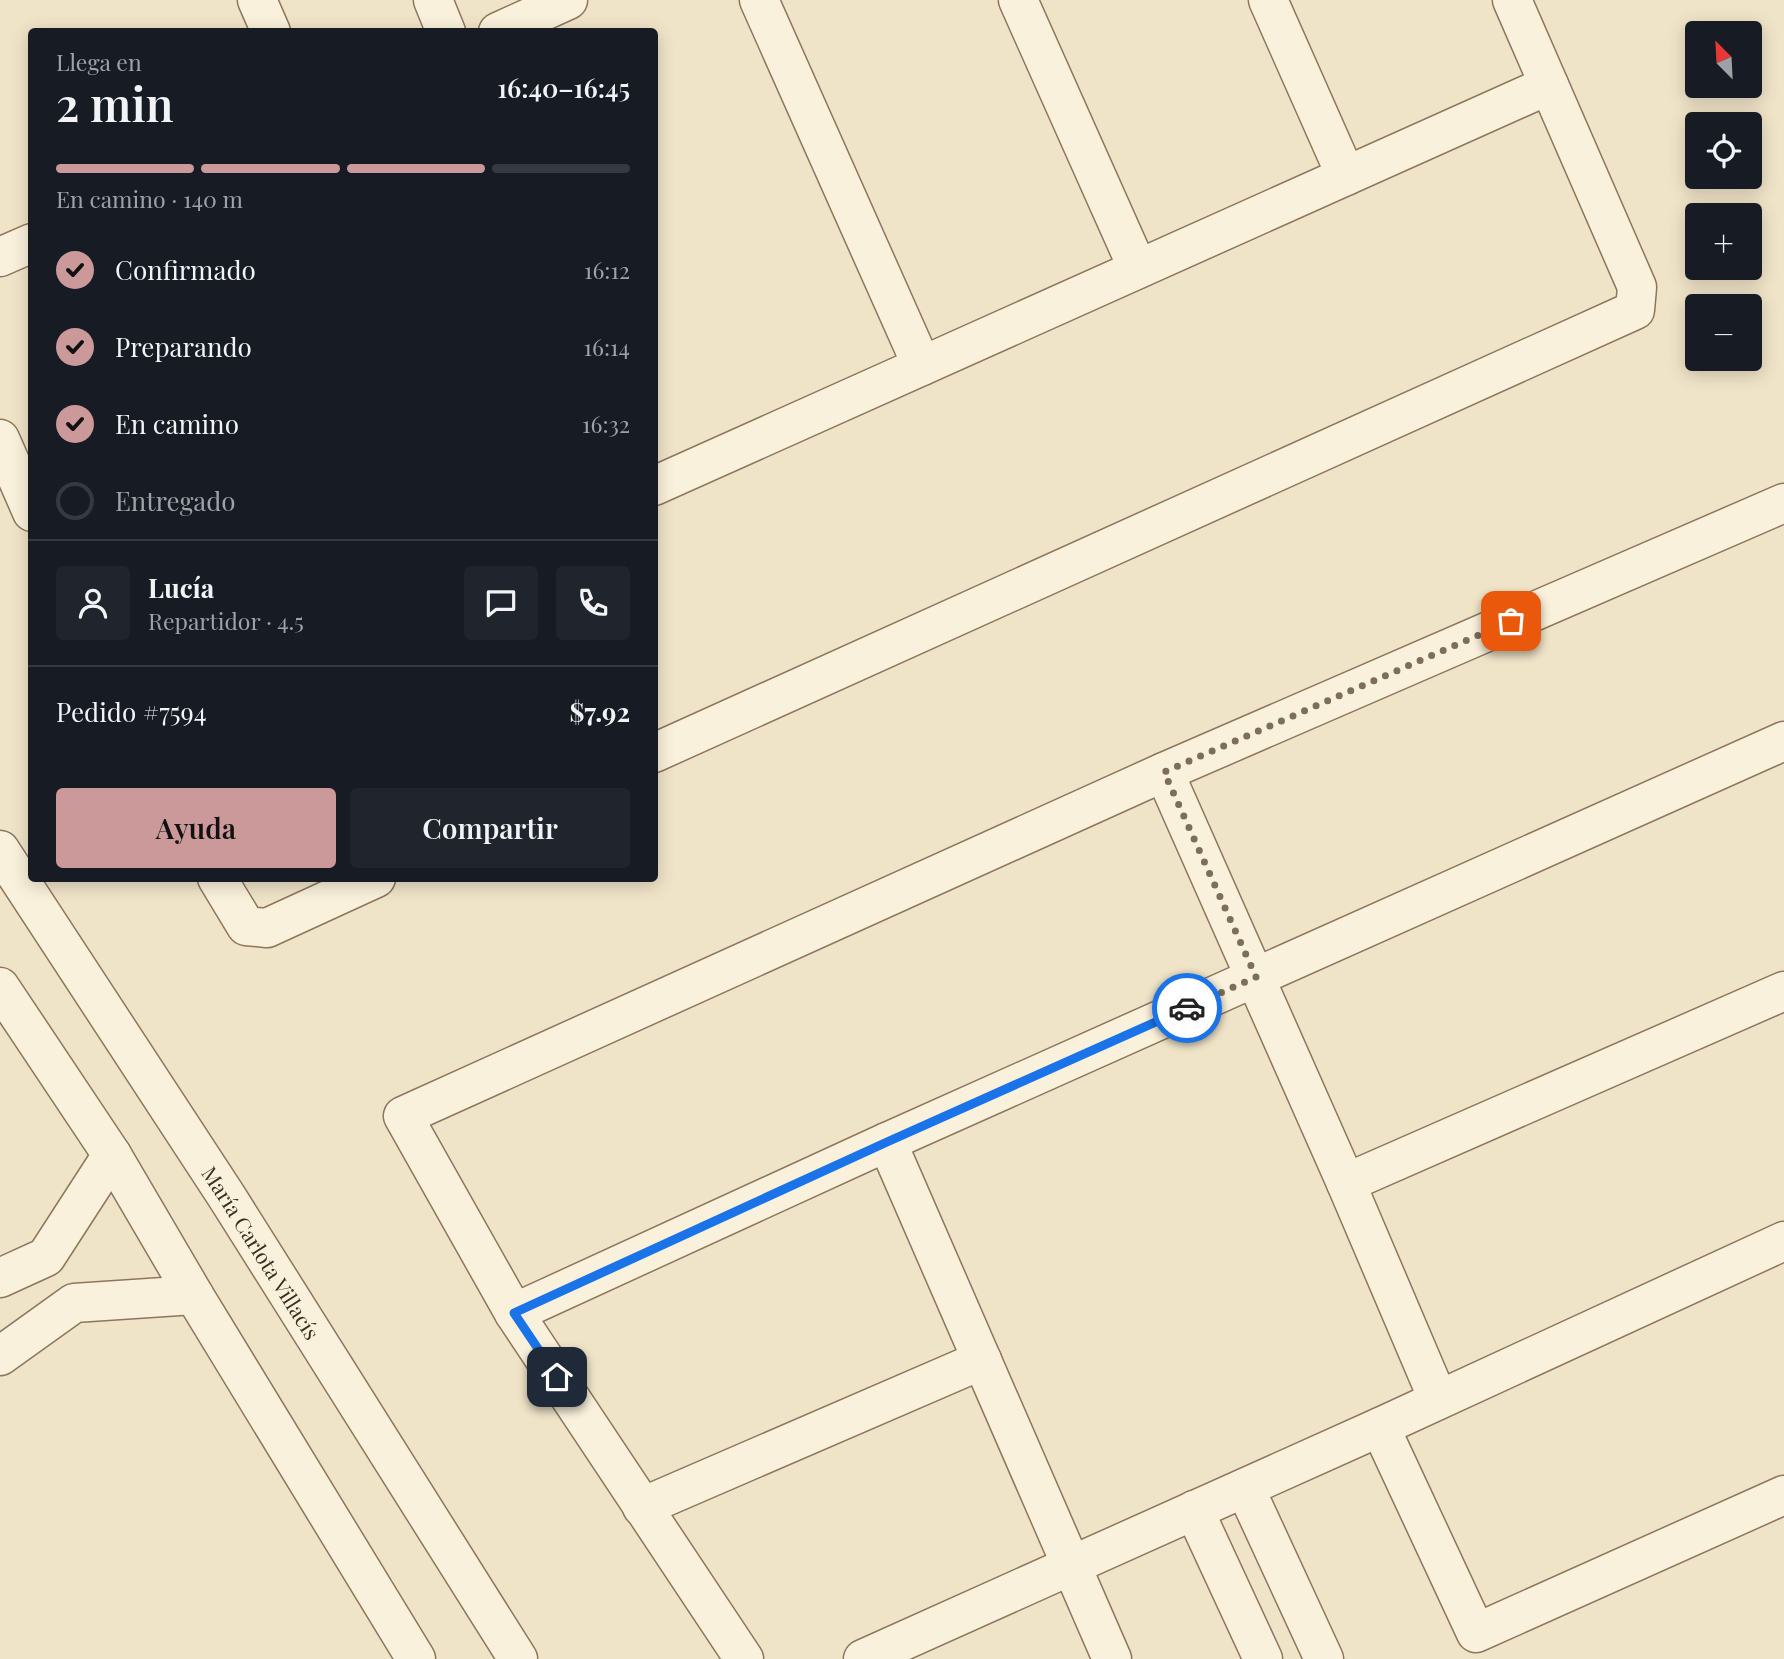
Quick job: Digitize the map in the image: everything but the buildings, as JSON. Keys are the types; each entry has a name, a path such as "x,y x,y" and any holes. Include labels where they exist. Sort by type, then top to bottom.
{"street":[{"path":"257,0 269,28"},
{"path":"433,0 444,28"},
{"path":"759,0 922,366"},
{"path":"1018,0 1138,270"},
{"path":"1268,0 1346,176"},
{"path":"658,751 1635,310 1637,287 1512,0"},
{"path":"505,28 545,5"},
{"path":"658,484 1549,85"},
{"path":"0,257 28,245"},
{"path":"0,439 28,503"},
{"path":"744,1659 514,1313 403,1116 1164,772 1784,503"},
{"path":"514,1313 887,1142 1784,741"},
{"path":"1164,772 1256,977 1438,1399"},
{"name":"María Carlota Villacís","path":"0,850 235,1209 518,1659"},
{"path":"219,882 246,926 267,928 367,882"},
{"path":"0,987 112,1156 416,1659"},
{"path":"1346,1183 1784,991"},
{"path":"887,1142 1112,1659"},
{"path":"0,1278 46,1257 112,1156"},
{"path":"863,1659 1380,1427 1784,1241"},
{"path":"46,1257 74,1303"},
{"path":"0,1356 74,1303 194,1295"},
{"path":"642,1507 982,1360"},
{"path":"1380,1427 1476,1633 1784,1495"},
{"path":"1194,1510 1260,1652 1316,1643 1245,1488"}],"way so far":[{"path":"1187,1008 1256,977 1164,772 1511,621"}],"route":[{"path":"557,1377 514,1313 1187,1008"}]}
